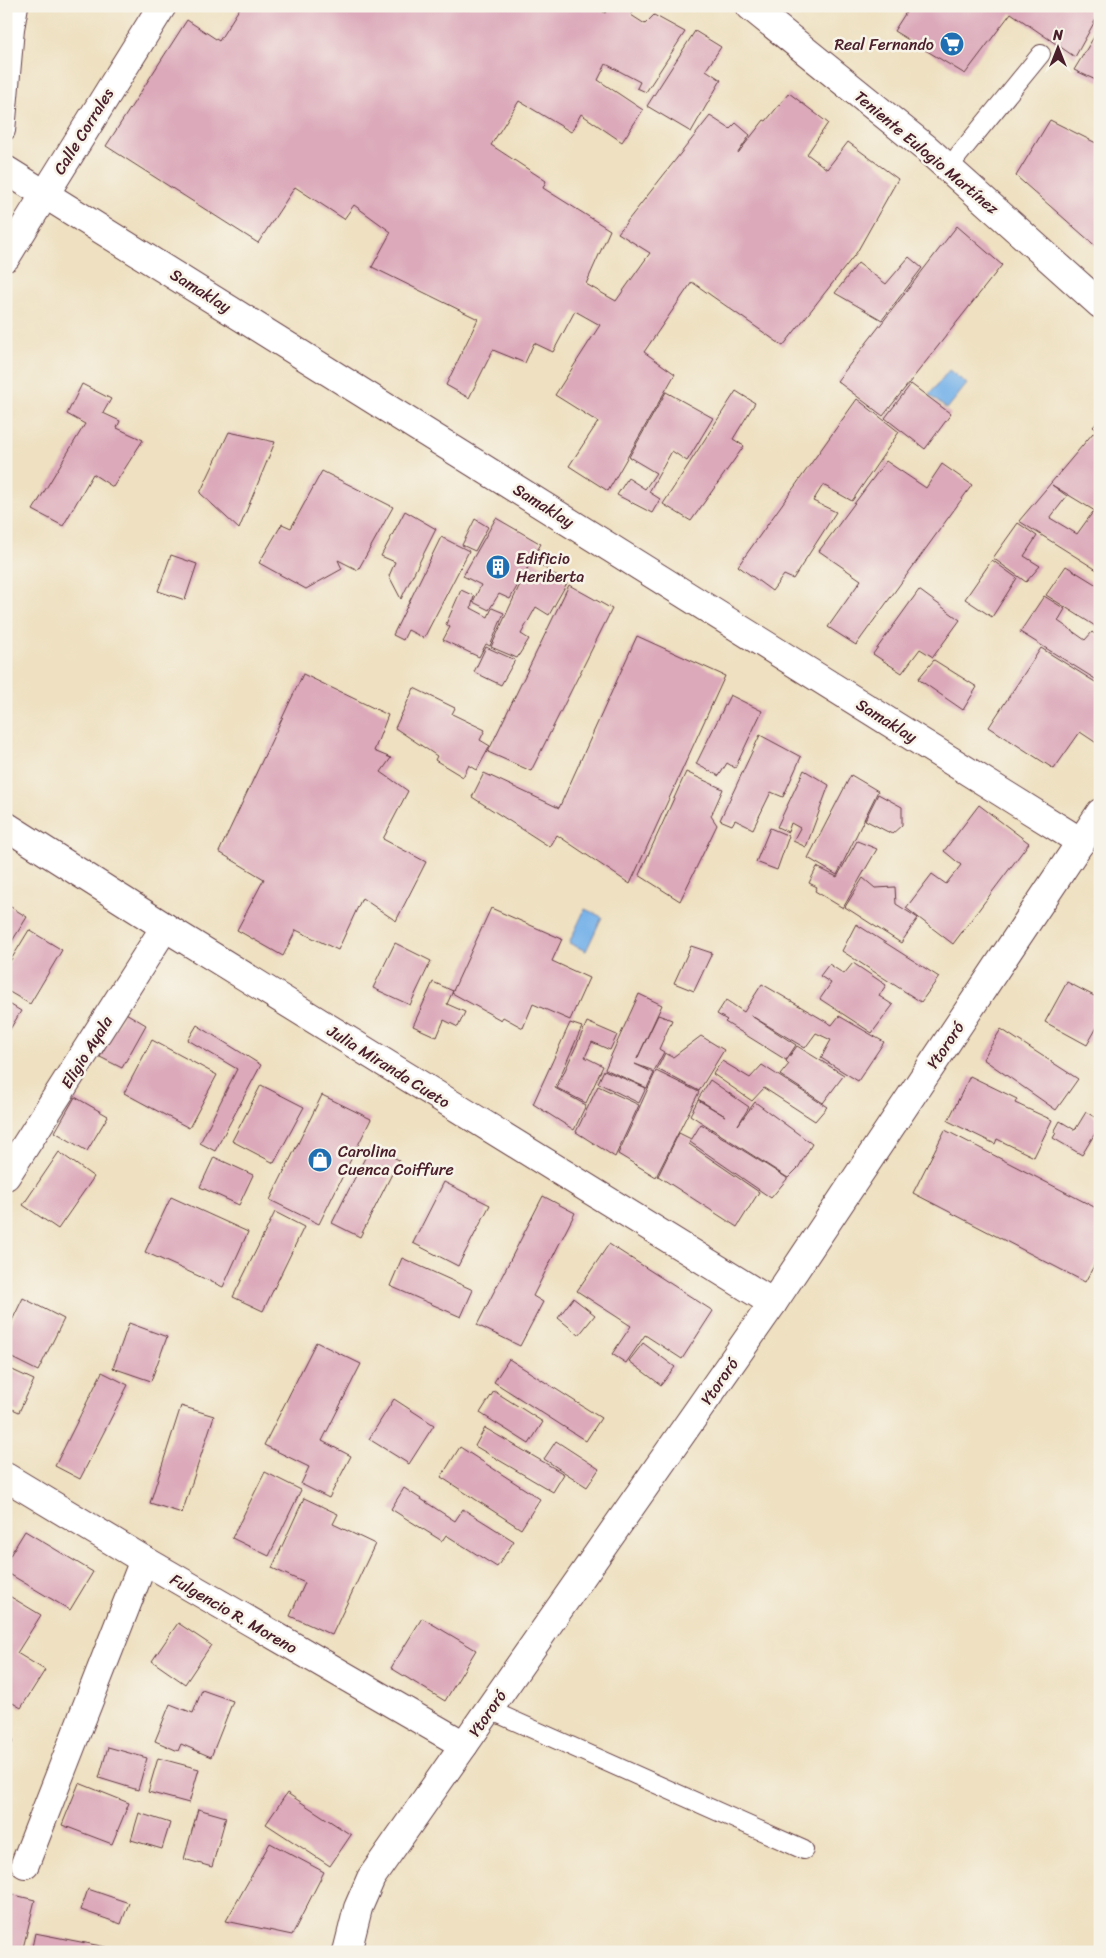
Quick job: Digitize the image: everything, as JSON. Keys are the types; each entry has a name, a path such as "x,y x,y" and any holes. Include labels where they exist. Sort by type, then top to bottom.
{"street":[{"name":"Calle Corrales","path":"6,257 162,6"},
{"name":"Teniente Eulogio Martínez","path":"750,6 927,149 1100,304"},
{"name":"Samaklay","path":"6,170 45,192 1081,842"},
{"name":"Ytororó","path":"353,1950 358,1908 371,1878 773,1303 1100,813"},
{"name":"Julia Miranda Cueto","path":"6,826 165,927 773,1303"},
{"name":"Eligio Ayala","path":"6,1176 165,927"},
{"name":"Fulgencio R. Moreno","path":"6,1477 144,1560 464,1746"},
{"path":"25,1864 144,1560"}],"lane":[{"path":"6,131 15,29 19,6"},
{"path":"948,168 1041,54"},
{"path":"490,1710 804,1850"}],"water":[{"path":"949,370 967,384 947,409 929,395"},
{"path":"585,909 602,917 586,951 569,943"}],"building":[{"path":"241,6 595,6 605,13 610,6 636,6 631,15 645,24 654,15 685,32 646,92 637,88 640,82 606,64 598,80 643,110 622,142 581,114 571,132 519,101 491,145 546,181 543,188 610,230 586,284 616,301 650,253 618,233 710,116 730,129 736,123 750,135 738,153 764,120 766,121 789,93 828,123 807,154 827,169 848,142 898,179 857,252 783,346 692,282 644,352 675,374 608,491 569,466 598,422 555,395 600,325 575,311 553,352 534,343 525,363 493,350 469,398 446,385 478,319 372,267 391,232 354,205 344,219 295,187 258,243 106,146 187,20 219,41"},
{"name":"Real Fernando","path":"910,6 1100,6 1100,12 1075,57 1011,13 965,74 894,31"},
{"path":"1100,27 1100,82 1074,70"},
{"path":"695,31 721,47 706,70 721,80 691,132 647,106"},
{"path":"1050,120 1100,145 1100,250 1016,176"},
{"path":"957,226 1002,265 883,416 837,381"},
{"path":"909,257 922,268 882,320 835,293 858,263 886,284"},
{"path":"82,384 111,399 103,413 120,421 117,428 143,440 113,487 93,474 63,526 33,510 85,424 67,414"},
{"path":"911,384 951,414 925,449 885,418"},
{"path":"736,391 755,403 733,439 744,446 691,521 663,504"},
{"path":"666,392 713,418 687,461 672,451 649,492 660,499 652,513 617,495 628,478 645,489 656,473 629,457"},
{"path":"857,399 899,432 852,501 823,485 813,501 836,512 793,579 784,575 772,591 738,566"},
{"path":"1100,419 1100,432 1093,427"},
{"path":"229,432 275,442 239,529 200,493"},
{"path":"1093,433 1100,437 1100,514 1052,485 1067,496 1050,518 1077,534 1093,512 1100,516 1100,572 1019,521"},
{"path":"886,461 926,488 942,464 972,485 856,645 828,627 861,580 819,551"},
{"path":"322,471 393,507 358,570 338,560 342,569 306,589 259,563 282,524 291,528"},
{"path":"405,511 436,529 401,599 389,576 395,562 381,556"},
{"path":"496,518 541,544 532,559 567,583 549,615 536,607 521,634 529,639 517,658 491,647 529,565 510,599 499,594 489,610 473,602 481,585 463,576"},
{"path":"475,519 488,527 475,551 462,545"},
{"path":"1018,523 1037,536 1024,556 1040,566 1026,582 993,558"},
{"path":"441,537 469,551 424,638 408,630 403,640 393,635"},
{"path":"171,555 197,564 185,600 158,591"},
{"path":"992,560 1017,578 992,617 965,599"},
{"path":"1066,566 1100,587 1100,629 1046,595"},
{"path":"569,585 612,609 531,771 488,752"},
{"path":"461,590 474,596 471,608 488,617 492,608 504,613 490,646 486,644 479,657 443,640 450,627 446,624"},
{"path":"919,590 960,620 933,657 920,649 902,673 873,654"},
{"path":"1044,596 1065,609 1058,621 1085,640 1092,632 1100,638 1100,682 1020,632"},
{"path":"637,636 725,676 630,884 557,835 550,847 472,797 484,773 559,808"},
{"path":"486,647 515,660 501,685 474,672"},
{"path":"1041,648 1100,685 1100,742 1098,744 1080,732 1054,769 989,727"},
{"path":"934,660 977,687 963,710 918,679"},
{"path":"303,674 388,715 374,751 391,758 381,772 408,791 383,839 426,862 396,921 362,898 338,950 296,930 283,956 237,930 264,879 219,852"},
{"path":"414,688 455,708 452,714 485,730 480,740 490,746 477,770 469,765 463,777 435,760 437,756 395,728"},
{"path":"730,695 762,711 735,768 727,763 719,776 696,764"},
{"path":"760,735 801,757 783,797 771,792 753,829 735,820 732,825 720,820"},
{"path":"804,770 829,785 806,847 793,841 800,828 791,823 788,832 777,827"},
{"path":"686,772 723,789 711,816 717,825 680,901 639,875"},
{"path":"851,775 878,791 837,875 808,858"},
{"path":"878,794 902,807 902,825 892,834 865,820"},
{"path":"979,805 1029,843 953,944 906,908 932,874 946,884 961,865 944,851"},
{"path":"770,828 789,836 777,870 756,862"},
{"path":"857,841 877,849 843,908 815,891 817,887 809,883 817,867 837,877"},
{"path":"863,878 875,888 895,887 896,904 918,918 901,943 845,907"},
{"path":"6,904 27,917 6,951"},
{"path":"491,908 562,939 552,961 589,978 570,1020 533,1004 523,1028 503,1017 501,1020 452,993"},
{"path":"856,924 939,977 921,1002 842,951"},
{"path":"29,930 62,950 30,1004 6,990 6,968"},
{"path":"395,943 431,961 410,1005 373,988"},
{"path":"691,946 712,953 694,991 674,983"},
{"path":"853,963 886,985 879,996 893,1005 872,1033 820,999 831,983 820,976 829,964 844,974"},
{"path":"433,982 453,991 447,1004 465,1012 458,1027 444,1020 437,1037 413,1026"},
{"path":"1067,982 1100,999 1100,1022 1087,1045 1045,1022"},
{"path":"762,984 832,1025 839,1016 884,1042 858,1081 821,1058 831,1040 816,1033 805,1048 750,1015 796,1045 786,1060 725,1022 727,1020 717,1014 726,1000 744,1012"},
{"path":"639,994 662,1005 637,1059 658,1015 672,1020 659,1049 664,1052 654,1071 635,1064 654,1073 647,1088 605,1069"},
{"path":"6,1002 21,1011 6,1036"},
{"path":"124,1012 146,1025 122,1068 100,1057"},
{"path":"587,1022 617,1035 610,1050 592,1042 585,1057 603,1066 586,1103 557,1088"},
{"path":"570,1023 582,1027 555,1088 586,1105 574,1130 533,1104"},
{"path":"197,1025 261,1065 215,1151 200,1143 237,1069 188,1040"},
{"path":"1001,1029 1078,1079 1056,1110 983,1059"},
{"path":"701,1036 724,1050 699,1091 657,1069 665,1053 673,1057"},
{"path":"152,1040 217,1075 189,1128 124,1093"},
{"path":"797,1046 844,1075 823,1103 780,1075 789,1064 786,1061"},
{"path":"722,1061 750,1078 762,1065 827,1107 815,1121 764,1088 752,1101 713,1074"},
{"path":"604,1070 646,1088 639,1103 598,1083"},
{"path":"656,1071 699,1092 656,1177 618,1154"},
{"path":"970,1076 1017,1099 1015,1103 1052,1120 1034,1157 997,1139 995,1144 948,1121"},
{"path":"710,1080 749,1107 738,1125 755,1102 812,1144 798,1168 788,1178 690,1115 698,1100 725,1116 698,1099"},
{"path":"261,1085 304,1107 274,1163 232,1141"},
{"path":"598,1086 639,1105 615,1157 576,1132"},
{"name":"Carolina Cuenca Coiffure","path":"322,1095 371,1119 319,1224 270,1200"},
{"path":"75,1097 108,1116 87,1151 55,1132"},
{"path":"1086,1112 1100,1120 1100,1125 1082,1155 1053,1138 1060,1121 1075,1130"},
{"path":"701,1124 787,1179 771,1198 690,1142"},
{"path":"945,1130 1100,1210 1100,1255 1085,1282 913,1193"},
{"path":"679,1133 691,1139 689,1144 759,1192 737,1227 658,1176"},
{"path":"371,1146 399,1160 360,1237 332,1223"},
{"path":"59,1152 94,1177 58,1229 23,1205"},
{"path":"214,1157 253,1175 239,1205 200,1187"},
{"path":"444,1182 490,1205 458,1266 413,1243"},
{"path":"543,1196 575,1213 533,1296 543,1302 520,1346 477,1325"},
{"path":"171,1197 248,1232 223,1287 145,1252"},
{"path":"275,1212 304,1227 263,1311 233,1297"},
{"path":"609,1244 713,1311 682,1359 645,1335 626,1363 612,1354 631,1326 577,1291"},
{"path":"402,1258 473,1290 461,1317 390,1286"},
{"path":"23,1298 64,1319 38,1371 6,1355 6,1333"},
{"path":"573,1298 595,1315 579,1335 558,1318"},
{"path":"129,1323 167,1337 151,1381 113,1368"},
{"path":"316,1342 361,1364 322,1441 351,1456 329,1498 301,1484 309,1467 264,1445"},
{"path":"643,1343 675,1367 661,1385 629,1361"},
{"path":"509,1359 601,1418 586,1441 494,1382"},
{"path":"6,1367 34,1380 19,1412 6,1406"},
{"path":"102,1372 128,1385 80,1479 55,1466"},
{"path":"494,1391 543,1422 529,1444 480,1413"},
{"path":"394,1399 434,1425 409,1464 369,1439"},
{"path":"181,1406 214,1416 182,1513 150,1503"},
{"path":"485,1428 564,1474 553,1492 475,1446"},
{"path":"556,1441 599,1469 587,1487 544,1459"},
{"path":"460,1447 540,1499 521,1529 441,1477"},
{"path":"265,1472 301,1490 269,1556 232,1538"},
{"path":"404,1488 455,1521 463,1509 514,1541 497,1567 446,1535 442,1541 391,1509"},
{"path":"304,1498 338,1514 333,1524 375,1544 332,1635 290,1616 305,1583 272,1568"},
{"path":"25,1531 93,1572 70,1610 6,1572 6,1562"},
{"path":"6,1594 41,1615 17,1653 45,1670 21,1708 6,1699"},
{"path":"422,1618 476,1650 445,1701 391,1668"},
{"path":"178,1623 211,1645 185,1684 152,1661"},
{"path":"202,1690 233,1701 211,1757 181,1744 178,1751 155,1741 170,1704 193,1713"},
{"path":"6,1735 14,1740 6,1754"},
{"path":"108,1747 147,1758 138,1790 99,1778"},
{"path":"158,1758 199,1769 189,1803 148,1792"},
{"path":"79,1783 129,1803 112,1844 62,1825"},
{"path":"287,1793 351,1835 330,1866 266,1824"},
{"path":"198,1809 226,1817 212,1867 184,1859"},
{"path":"139,1813 170,1823 162,1849 131,1840"},
{"path":"270,1843 324,1872 292,1935 226,1921"},
{"path":"88,1889 129,1903 121,1924 81,1910"},
{"path":"6,1893 35,1900 22,1952 6,1952"},
{"path":"35,1933 106,1947 105,1952 31,1952"}],"place":[{"name":"Real Fernando","path":"952,44"},
{"name":"Edificio Heriberta","path":"498,567"},
{"name":"Carolina Cuenca Coiffure","path":"320,1160"}]}
